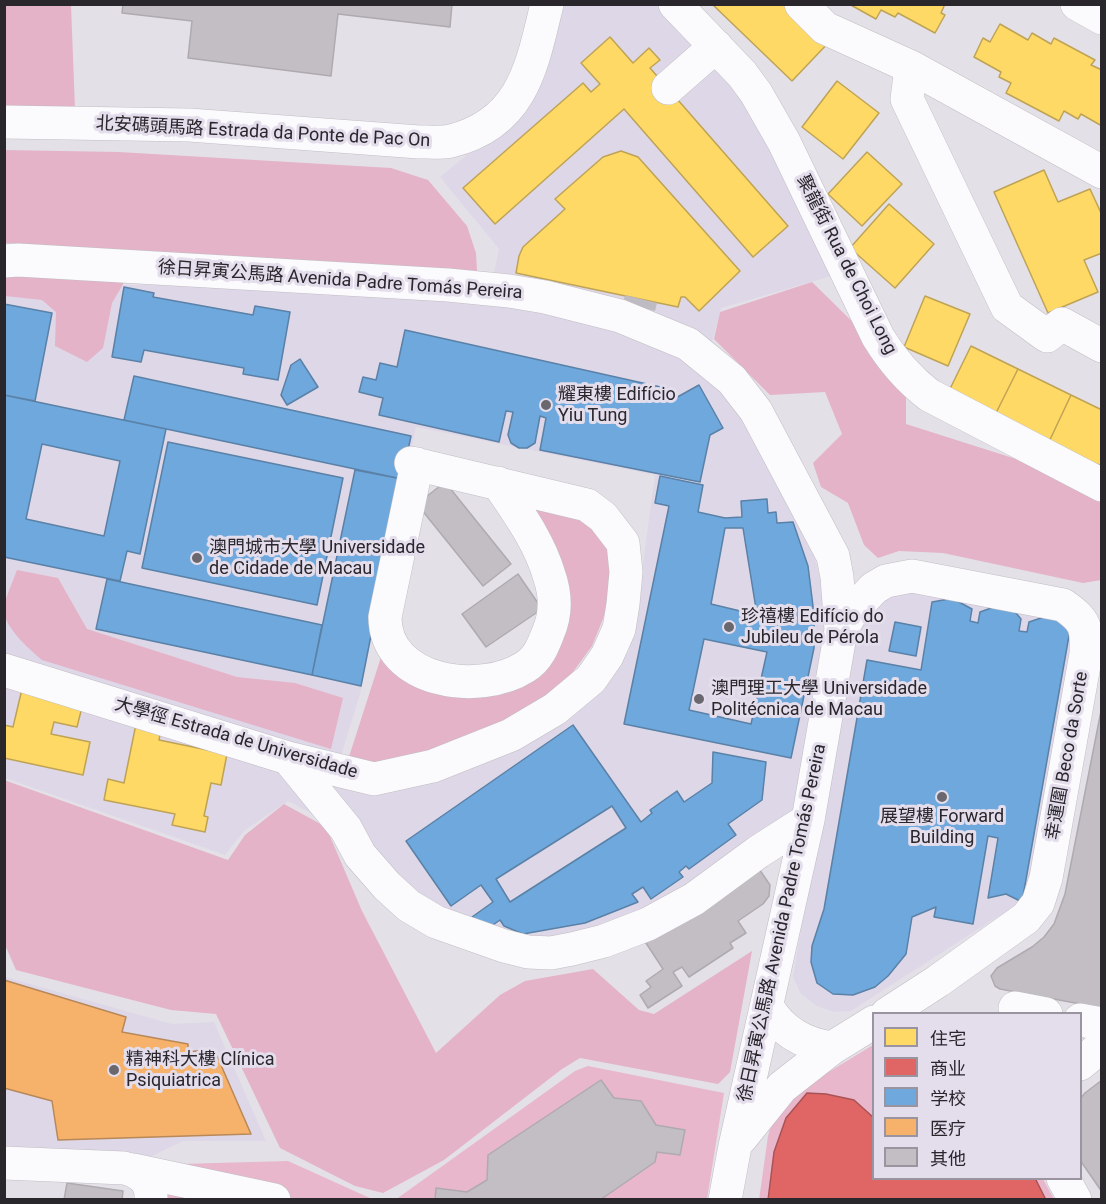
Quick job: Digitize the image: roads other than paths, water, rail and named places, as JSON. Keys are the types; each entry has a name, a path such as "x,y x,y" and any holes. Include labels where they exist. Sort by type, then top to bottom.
{"street":[{"name":"北安碼頭馬路 Estrada da Ponte de Pac On","path":"4,122 189,125 419,142 450,141 471,134 489,124 502,114 515,98 531,67 547,4"},
{"name":"聚龍街 Rua de Choi Long","path":"675,4 742,74 768,112 878,337 892,360 908,379 929,395 1101,484"},
{"path":"801,4 825,28 911,67 1101,172"},
{"path":"1077,4 1101,18"},
{"path":"669,88 716,46"},
{"path":"911,67 907,90 908,99 1007,307 1047,336 1062,324 1101,346"},
{"name":"徐日昇寅公馬路 Avenida Padre Tomás Pereira","path":"4,261 306,276 499,290 554,298 620,316 638,315 688,344 732,380 756,411 833,556 841,630 808,820 725,1200"},
{"name":"大學徑 Estrada de Universidade","path":"4,670 288,758 374,779 433,766 463,755 511,735 555,709 591,679 607,656 619,629 626,572 623,543 603,517 586,505 498,483 414,463 385,617 385,632 391,645 406,661 431,676 452,681 497,679 526,666 541,651 553,621 555,603 550,576 534,538 498,483"},
{"name":"幸運圍 Beco da Sorte","path":"841,630 853,610 874,588 886,581 912,576 1064,605 1082,620 1087,630 1086,654 1046,878 1038,903 1026,918 890,1012"},
{"path":"288,758 346,829 360,855 387,886 436,922 528,952 550,953 603,941 648,924 694,899 758,852 808,820"},
{"path":"346,829 346,812 356,794 374,779"},
{"path":"767,1006 775,1020 796,1036 814,1046 832,1048"},
{"path":"1082,1020 1101,1024"},
{"path":"735,1146 782,1087 832,1048 872,1023"},
{"path":"1082,1062 1101,1046"},
{"path":"4,1163 124,1167 142,1175 160,1193 274,1200"},
{"path":"1064,1180 1075,1200"}],"tunnel":[{"path":"639,307 641,299"}],"place":[{"name":"耀東樓 Edifício Yiu Tung","path":"546,405"},
{"name":"澳門城市大學 Universidade de Cidade de Macau","path":"197,558"},
{"name":"珍禧樓 Edifício do Jubileu de Pérola","path":"729,627"},
{"name":"澳門理工大學 Universidade Politécnica de Macau","path":"699,699"},
{"name":"展望樓 Forward Building","path":"942,797"},
{"name":"精神科大樓 Clínica Psiquiatrica","path":"114,1070"}]}
